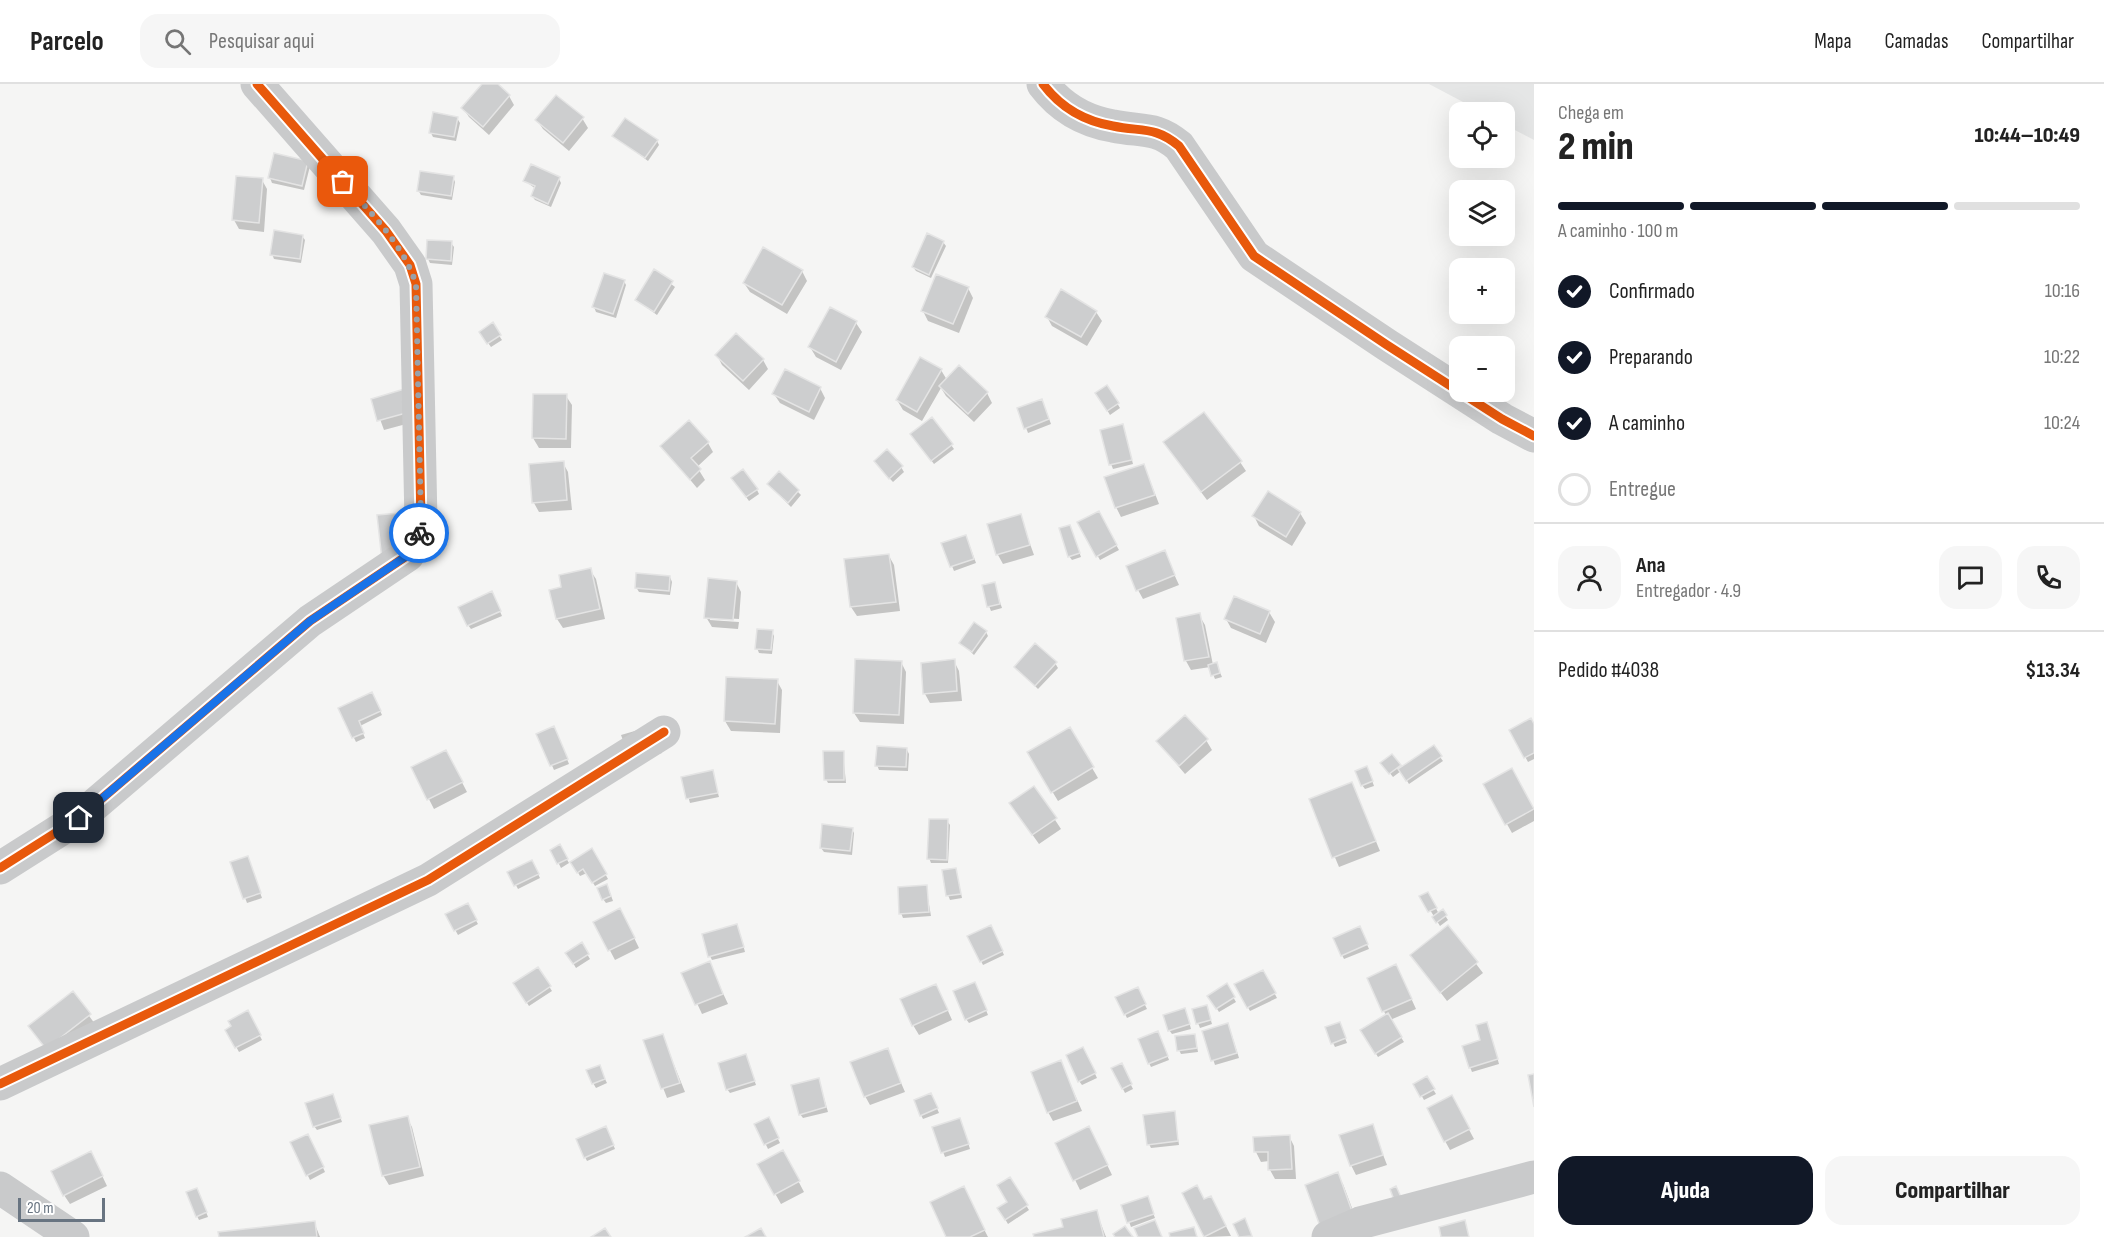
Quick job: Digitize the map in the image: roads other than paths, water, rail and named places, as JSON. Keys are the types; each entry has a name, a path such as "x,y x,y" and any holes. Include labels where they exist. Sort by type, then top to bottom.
{"street":[{"path":"0,868 79,818 310,621 408,555 417,539 421,522 416,284 410,265 386,231 257,84"},
{"path":"1043,84 1055,100 1081,117 1115,127 1146,129 1166,134 1179,146 1254,256 1502,419 1534,436"},
{"path":"0,1084 428,880 664,732"},
{"path":"1328,1237 1360,1223 1534,1177"},
{"path":"0,1188 74,1237"}]}
